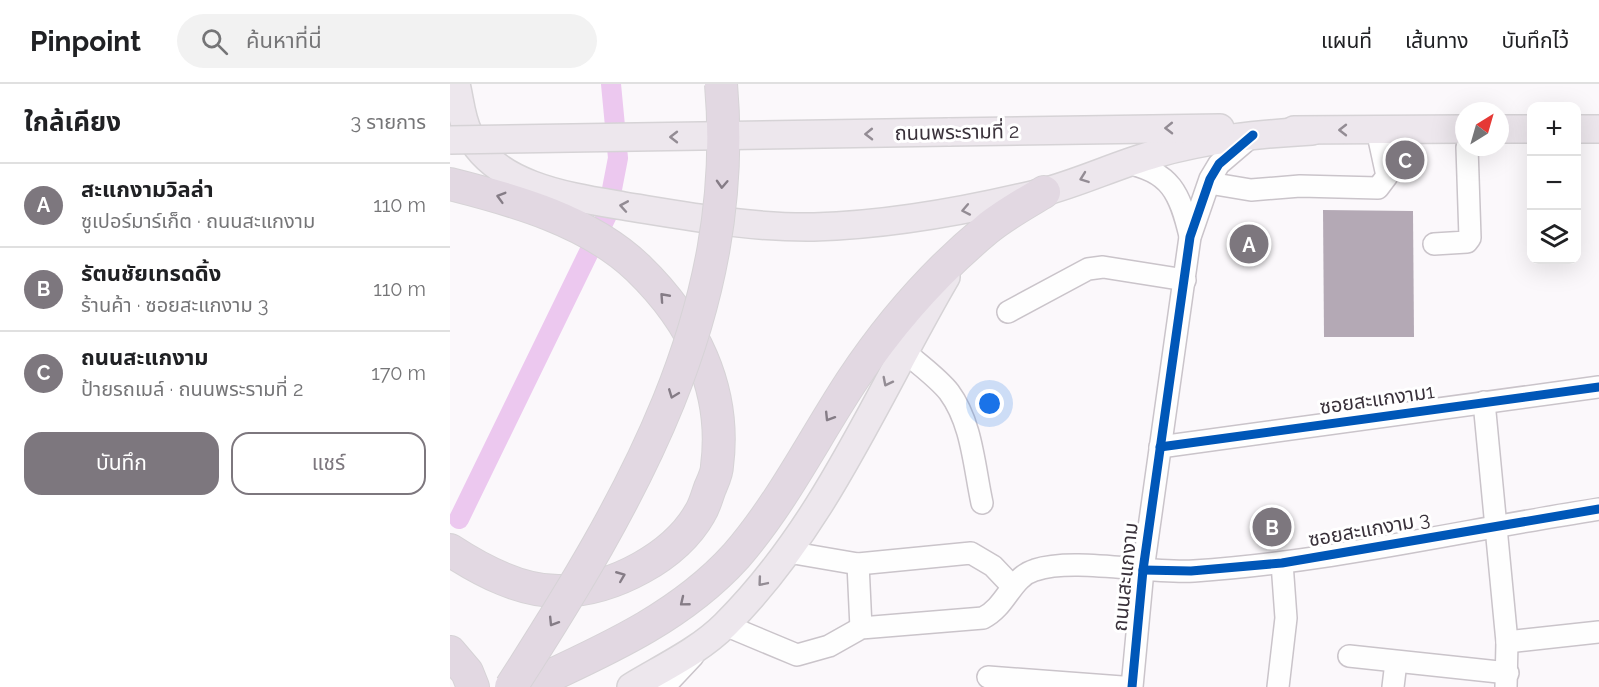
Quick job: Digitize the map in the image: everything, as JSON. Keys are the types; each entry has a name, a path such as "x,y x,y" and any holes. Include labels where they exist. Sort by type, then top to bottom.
{"highway":[{"path":"511,687 577,584 629,491 656,433 689,350 703,306 719,225 723,165 721,84"},
{"path":"450,184 505,197 551,214 592,236 637,267 671,305 696,342 718,410 717,468 700,514 670,549 636,570 601,584 563,591 523,586 477,567 450,550"},
{"path":"526,687 632,637 673,611 735,556 776,502 852,381 887,331 986,230 1044,192"},
{"path":"453,655 473,687"}],"main road":[{"path":"456,84 468,133 489,161 519,179 591,200 759,225 813,227 959,212 1044,192 1125,163 1194,144 1253,135 1312,131"},
{"name":"ถนนพระรามที่ 2","path":"450,140 1209,127 1312,131 1455,129"},
{"path":"1509,129 1527,129"},
{"path":"1581,129 1599,129"},
{"path":"631,687 715,633 788,552 821,503 957,258"}],"street":[{"path":"1215,184 1251,190 1300,186 1378,188 1387,176 1377,130"},
{"name":"ถนนสะแกงาม","path":"1132,687 1143,570 1190,237 1203,196 1219,164 1253,135"},
{"path":"1434,244 1467,242 1470,238 1467,156"},
{"name":"ถนนสะแกงาม","path":"1125,163 1141,166 1158,174 1172,187 1182,202 1190,237"},
{"path":"1008,312 1088,269 1103,267 1185,280"},
{"path":"904,351 947,389 958,406 968,431 982,503"},
{"name":"ซอยสะแกงาม1","path":"1160,447 1599,387"},
{"path":"1349,656 1507,680 1507,642 1484,402"},
{"name":"ซอยสะแกงาม 3","path":"1012,586 1032,570 1056,565 1191,571 1282,562 1599,509"},
{"path":"664,687 715,633 797,656 829,646 861,628 983,618 996,612 1012,586 993,566 971,553 858,564 788,552"},
{"path":"1278,687 1286,618 1282,562"},
{"path":"858,564 861,628"},
{"path":"1507,642 1599,632"},
{"path":"1393,687 1396,662"},
{"path":"988,677 1122,687"}],"building":[{"path":"1323,210 1413,211 1414,337 1324,337"}],"waterway":[{"path":"459,519 607,215 618,158 611,84"}],"cycle path":[{"path":"1132,687 1143,570 1190,237 1210,179 1219,164 1253,135"},
{"path":"1160,447 1599,387"},
{"path":"1143,570 1191,571 1282,563 1599,509"}],"place":[{"name":"ถนนสะแกงาม","path":"1405,160"},
{"name":"สะแกงามวิลล่า","path":"1249,244"},
{"name":"รัตนชัยเทรดดิ้ง","path":"1272,527"}]}
